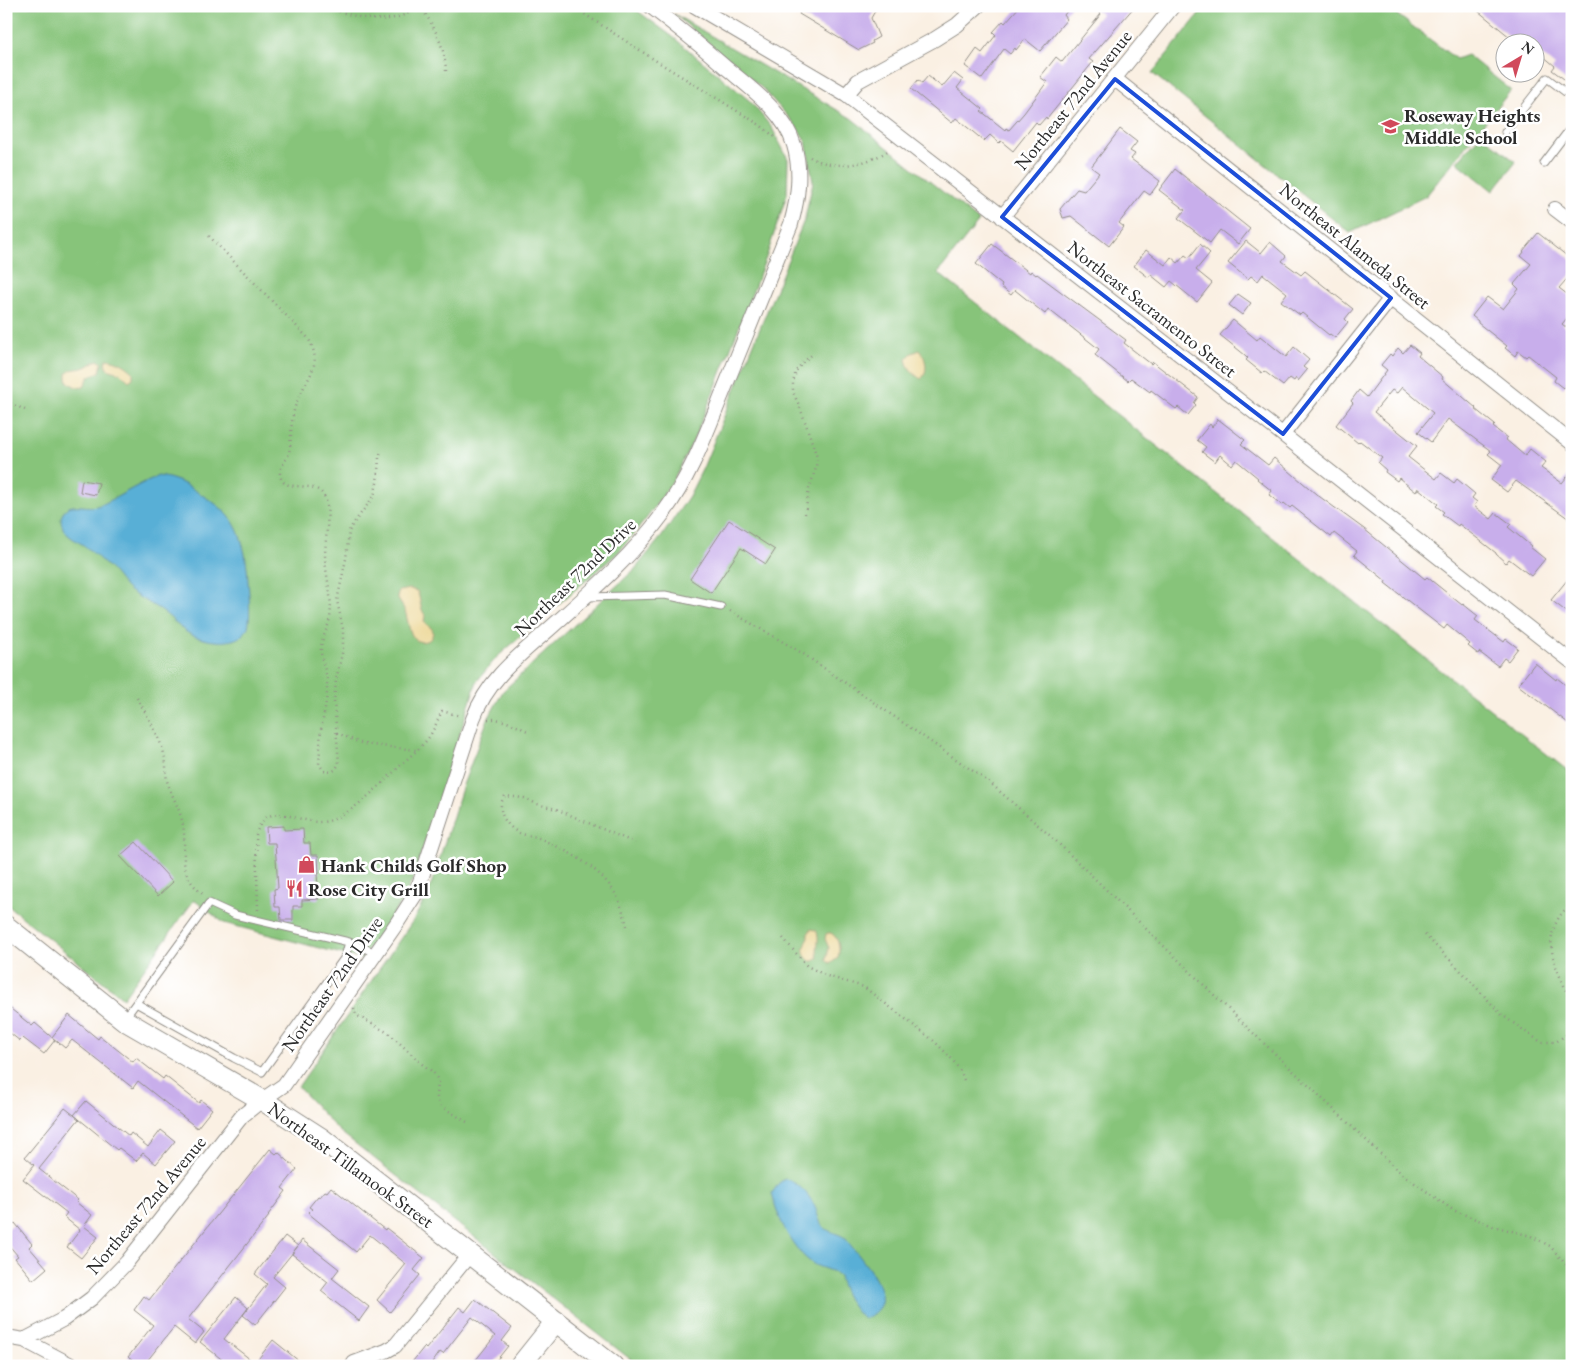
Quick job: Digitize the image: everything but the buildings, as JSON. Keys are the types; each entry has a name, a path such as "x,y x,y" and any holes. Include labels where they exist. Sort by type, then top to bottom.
{"street":[{"name":"Northeast 72nd Drive","path":"262,1100 284,1085 408,908 421,880 473,719 492,682 626,558 651,530 678,492 698,452 791,224 799,176 795,148 781,120 765,102 704,48 650,6"},
{"name":"Northeast Sacramento Street","path":"695,6 846,95 1283,434 1572,662"},
{"path":"846,95 858,81 935,39 957,25 978,6"},
{"name":"Northeast 72nd Avenue","path":"1002,217 1173,6"},
{"name":"Northeast Alameda Street","path":"1115,79 1572,443"},
{"path":"1555,209 1572,222"},
{"path":"1283,434 1390,298"},
{"name":"Northeast Tillamook Street","path":"6,926 124,1020 262,1100 321,1138 613,1366"},
{"name":"Northeast 72nd Avenue","path":"24,1340 64,1319 92,1298 127,1262 242,1116 262,1100"},
{"path":"354,1363 395,1346 470,1254"},
{"path":"520,1366 556,1321"},
{"path":"6,1337 24,1340 73,1366"}],"lane":[{"path":"1505,132 1547,78 1572,97"},
{"path":"1544,163 1572,126"},
{"path":"585,597 664,596 721,607"},
{"path":"124,1020 209,903 235,915 349,942 376,953"},
{"path":"136,1003 262,1072 345,957 349,942"}],"path":[{"path":"326,6 360,18 385,20 408,14 420,6 437,31 446,71"},
{"path":"572,6 658,62 760,124 783,145 795,148 818,161 846,165 870,160 889,150"},
{"path":"209,236 308,338 314,347 316,356 315,365 296,404 291,426 289,454 280,470 280,476 283,482 290,486 310,486 319,489 324,494 327,505 325,557 331,607 330,620 321,646 321,660 327,680 319,764 324,771 330,772 335,770 339,764 334,701 336,680 343,649 343,629 337,601 346,559 349,531 374,496 381,451"},
{"path":"805,514 817,457 793,392 792,382 802,362 814,353"},
{"path":"6,401 25,410"},
{"path":"721,607 802,653 989,782 1055,840 1251,1031 1402,1174 1453,1210 1493,1226 1531,1236 1550,1246 1572,1274"},
{"path":"137,698 158,738 166,758 168,783 181,817 184,865 188,879 196,889 206,896"},
{"path":"259,921 256,835 259,825 265,819 272,815 281,814 312,821 328,821 344,813 366,797 427,740 442,711 473,719 496,719 530,732"},
{"path":"337,733 363,744 416,750"},
{"path":"627,926 614,893 598,873 562,848 535,836 526,836 513,830 505,821 500,806 505,796 524,798 586,821 635,843"},
{"path":"1572,904 1559,916 1553,931 1551,949 1555,966 1572,1007"},
{"path":"1425,935 1502,1015 1541,1042 1556,1042 1567,1034 1572,1026"},
{"path":"782,938 807,966 827,976 864,987 934,1042 952,1059 961,1072 965,1083"},
{"path":"354,1005 356,1015 390,1034 433,1072 438,1080 437,1102 442,1108 454,1113 467,1122"},
{"path":"1471,1359 1476,1366"}],"highlighted area":[{"path":"1115,79 1391,298 1283,434 1002,217"}],"green space":[{"path":"6,6 631,6 673,37 750,101 772,128 788,159 787,194 767,255 716,386 693,441 673,481 646,519 618,553 497,657 477,681 413,879 402,901 361,959 224,923 194,900 123,998 6,904"},
{"path":"1206,6 1400,6 1395,13 1456,59 1467,55 1496,78 1496,82 1501,82 1511,90 1426,196 1350,233 1152,73"},
{"path":"674,14 851,118 979,221 938,273 1572,774 1572,1366 639,1366 338,1130 298,1087 414,919 425,899 463,785 487,721 503,691 635,569 662,536 689,496 703,468 805,218 813,182 806,141 793,122 763,89"},
{"path":"1481,134 1516,162 1493,191 1457,162"}],"sand":[{"path":"920,350 926,365 924,376 921,379 911,370 906,359 912,353"},
{"path":"107,359 127,367 133,372 133,378 129,381 120,373 107,369 105,362"},
{"path":"98,360 102,363 100,372 89,377 84,386 76,387 68,382 68,372 85,367"},
{"path":"410,589 417,591 425,615 424,622 432,629 432,637 428,641 420,642 413,637 405,611 397,597 399,591"},
{"path":"811,929 816,930 818,937 818,958 814,961 810,961 804,954 808,934"},
{"path":"828,933 834,935 838,941 839,948 838,958 831,963 826,960 829,948 825,939"}],"water":[{"path":"158,476 185,484 221,508 235,525 245,553 250,604 248,627 244,634 238,638 230,641 213,641 196,637 187,632 163,612 128,590 108,567 63,528 61,517 69,507 101,505"},
{"path":"785,1179 798,1185 809,1196 822,1225 829,1231 845,1238 875,1278 881,1295 881,1303 877,1310 864,1319 853,1308 845,1294 839,1276 815,1265 807,1259 787,1233 772,1193 779,1183"}],"place":[{"name":"Roseway Heights Middle School","path":"1390,126"},
{"name":"Hank Childs Golf Shop","path":"307,865"},
{"name":"Rose City Grill","path":"294,889"}]}
